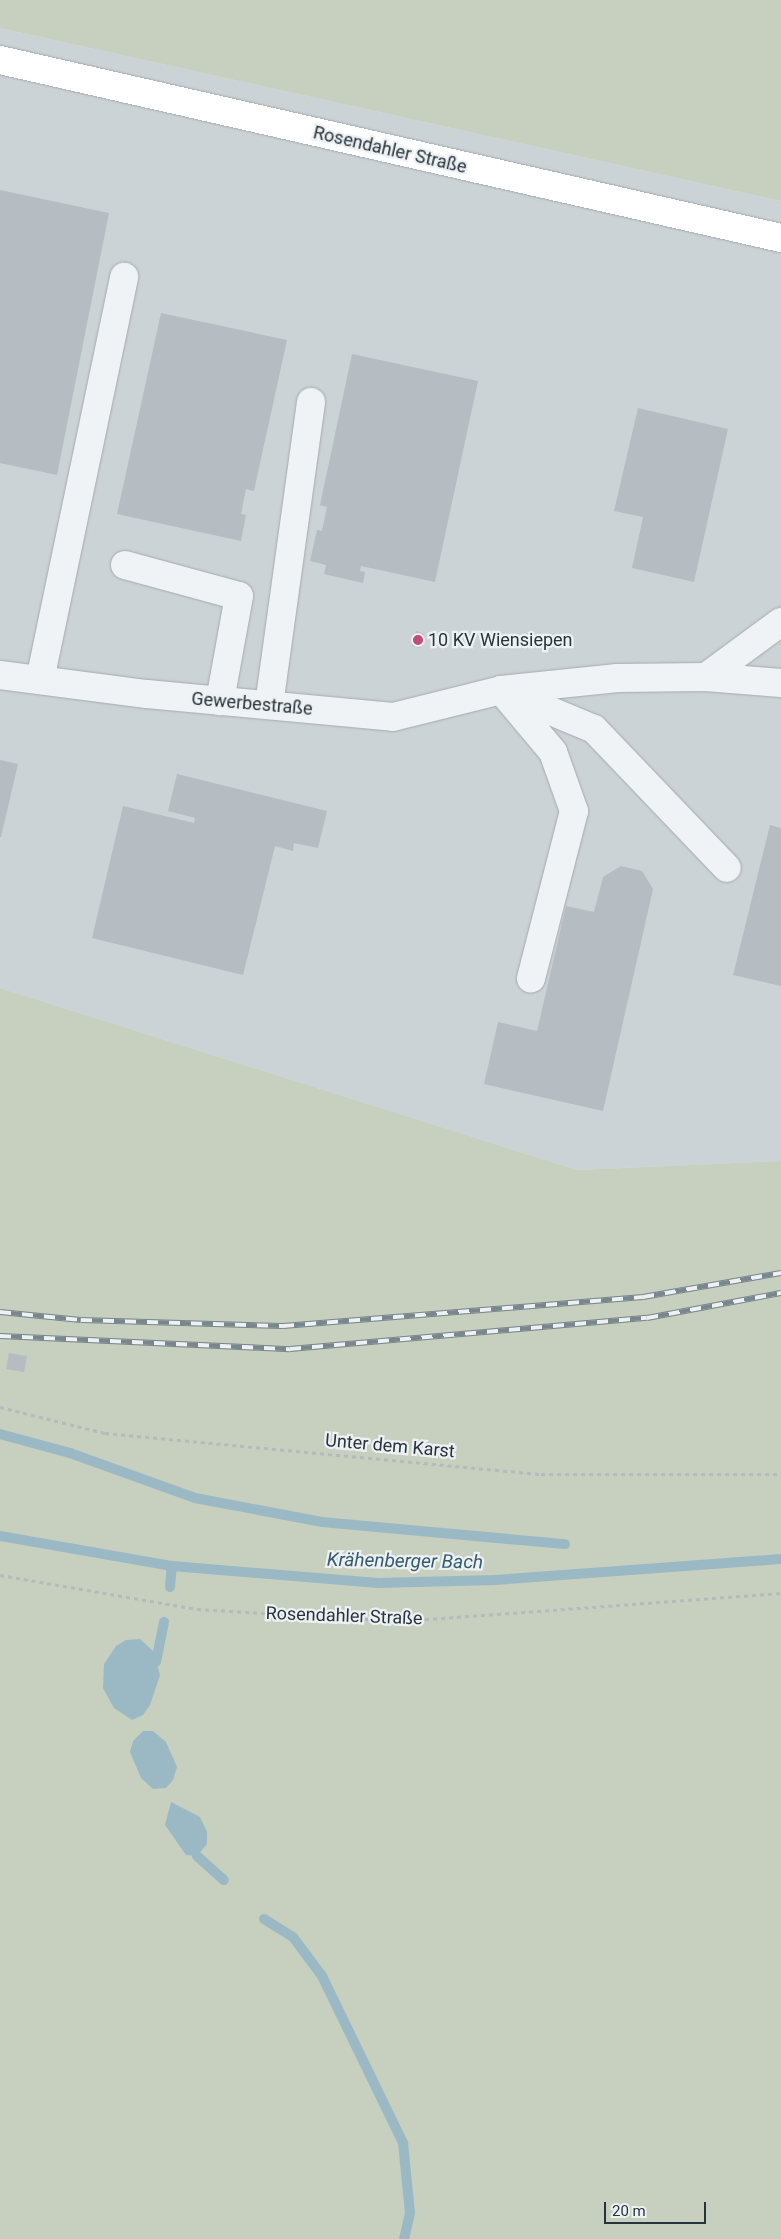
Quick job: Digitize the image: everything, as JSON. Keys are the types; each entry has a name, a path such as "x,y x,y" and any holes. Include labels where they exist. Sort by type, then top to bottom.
{"main road":[{"name":"Rosendahler Straße","path":"0,60 781,238"}],"street":[{"path":"40,680 124,277"},
{"path":"269,705 311,402"},
{"path":"125,565 239,596 220,701"},
{"path":"706,677 781,622"},
{"name":"Gewerbestraße","path":"0,675 220,701 393,717 501,690 617,678 706,677 781,683"},
{"path":"501,690 594,729 727,868"},
{"path":"501,690 553,752 574,812 530,980"}],"path":[{"name":"Unter dem Karst","path":"0,1407 105,1433 541,1474 781,1474"},
{"name":"Rosendahler Straße","path":"0,1575 197,1609 401,1621 781,1593"}],"shaded area":[{"path":"0,28 781,201 781,1161 577,1170 0,988"}],"green space":[{"path":"0,0 781,0 781,201 0,28"},
{"path":"0,988 577,1170 781,1161 781,2239 0,2239"}],"water":[{"path":"140,1639 153,1651 160,1675 150,1705 143,1715 132,1720 114,1708 103,1688 104,1664 116,1646 126,1640"},
{"path":"143,1731 153,1731 166,1742 177,1767 173,1780 166,1788 153,1789 141,1778 130,1752 133,1741"},
{"path":"171,1802 200,1817 207,1832 207,1844 197,1856 186,1855 165,1825"}],"building":[{"path":"0,190 109,213 57,475 0,463"},
{"path":"161,313 287,340 254,491 246,489 241,514 246,515 241,541 117,514"},
{"path":"352,354 478,381 435,582 361,566 360,571 365,572 363,583 324,574 326,565 310,561 317,530 322,531 327,507 320,505"},
{"path":"638,408 728,429 694,582 632,568 643,517 614,511"},
{"name":"10 KV Wiensiepen","path":"416,631 424,634 420,648 412,646"},
{"path":"0,760 18,764 1,837 0,837"},
{"path":"177,774 327,811 318,848 294,843 293,851 275,846 243,975 92,938 123,806 194,823 195,818 168,811"},
{"path":"770,825 781,828 781,986 733,975"},
{"path":"621,866 642,871 653,889 603,1111 484,1084 498,1022 537,1031 566,906 594,912 603,877"},
{"path":"9,1353 27,1356 24,1372 6,1369"}],"waterway":[{"name":"Krähenberger Bach","path":"0,1434 70,1453 195,1498 322,1522 565,1544"},
{"name":"Krähenberger Bach","path":"0,1536 172,1566 378,1583 495,1580 781,1559"},
{"path":"170,1587 172,1566"},
{"path":"156,1662 164,1622"},
{"path":"197,1856 224,1880"},
{"path":"264,1919 293,1937 322,1976 403,2143 410,2213 404,2239"}],"railway":[{"path":"0,1312 81,1320 283,1326 643,1297 781,1273"},
{"path":"0,1336 290,1349 647,1318 781,1293"}],"place":[{"name":"10 KV Wiensiepen","path":"418,640"}]}
